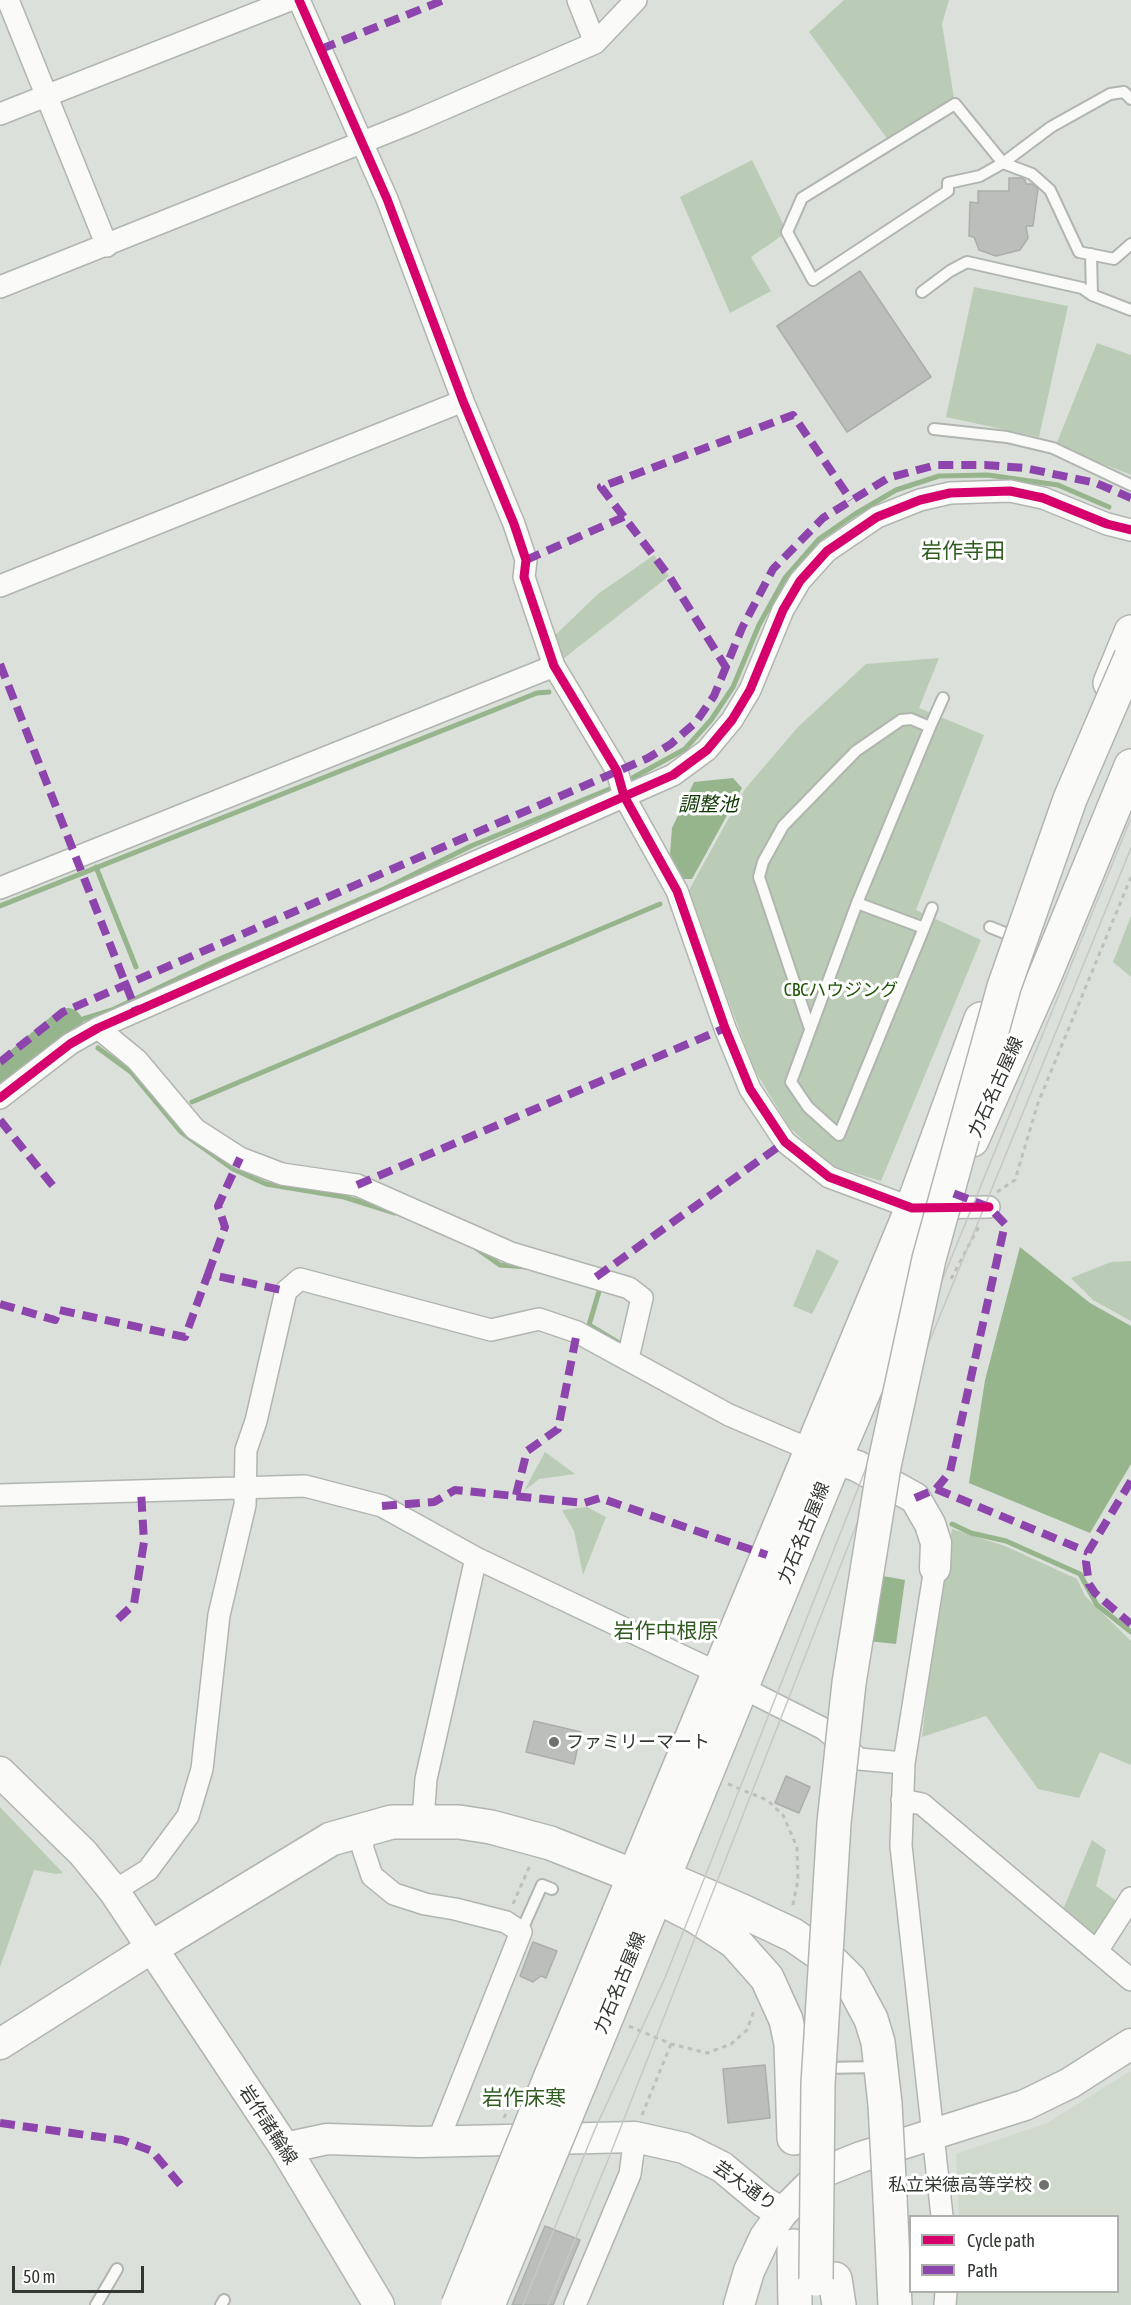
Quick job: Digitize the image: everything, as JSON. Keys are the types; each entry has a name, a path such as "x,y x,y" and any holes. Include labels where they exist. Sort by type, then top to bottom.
{"main road":[{"name":"力石名古屋線","path":"927,1208 1001,932 1131,632"},
{"path":"827,2292 818,2084 833,1835 849,1683 884,1466 929,1259 960,1138 1004,987 1070,799 1131,657"},
{"path":"827,2292 832,2247 831,2151 842,1902 864,1681 900,1464 929,1326 960,1197 1019,991 1084,807 1131,694"},
{"name":"力石名古屋線","path":"458,2305 565,2082 651,1883 729,1680 927,1208 1046,973 1131,766"},
{"path":"153,1947 331,1839 362,1828 392,1822 423,1820 459,1822 520,1834 651,1883 769,1922 815,1948 832,1962 850,1980 867,2008 878,2042 882,2067 895,2305"},
{"path":"651,1883 716,1928 752,1959 767,1978 782,2010 791,2044 793,2069 795,2305"},
{"name":"力石名古屋線","path":"488,2305 565,2082"}],"street":[{"path":"8,0 44,96 107,246"},
{"path":"0,114 290,0"},
{"path":"299,0 387,199 463,401 514,524 526,560 524,577 554,666 617,771 624,796 677,891 725,1028 750,1089 785,1142 829,1177 927,1208 989,1207"},
{"path":"578,0 595,43"},
{"path":"0,287 413,122 595,43 636,0"},
{"path":"0,586 463,401"},
{"path":"0,1098 70,1044 98,1028 673,775 707,750 732,720 750,690 783,609 801,581 827,551 877,517 920,500 940,495 1010,491 1043,498 1107,524 1131,527"},
{"path":"0,888 554,666"},
{"path":"98,1028 137,1060 195,1129 240,1158 282,1174 357,1185 511,1253 629,1288 642,1298 628,1358"},
{"path":"114,1891 147,1870 188,1816 202,1769 215,1643 247,1489 246,1450 256,1421 286,1291 300,1279 491,1330 539,1319 577,1332 729,1415 823,1455 857,1466 915,1498 930,1524 936,1543 935,1568 904,1763 901,1846 942,2215"},
{"path":"0,1495 305,1486 382,1506 476,1558 729,1680 824,1729 859,1759 904,1763"},
{"path":"423,1820 426,1779 476,1558"},
{"name":"岩作諸輪線","path":"0,1772 84,1853 114,1891 285,2148 379,2305"},
{"path":"902,1800 922,1804 1131,1980"},
{"path":"362,1828 363,1849 372,1876 394,1894 425,1904 455,1909 513,1927 438,2141"},
{"path":"1097,1951 1131,1898"},
{"path":"0,2044 153,1947"},
{"name":"芸大通り","path":"285,2148 327,2139 438,2141 638,2127 722,2167 764,2202 782,2213 824,2172 1025,2105 1070,2083 1131,2044"},
{"path":"575,2305 630,2174 638,2127"},
{"path":"739,2305 749,2271 765,2237 782,2213"}],"lane":[{"path":"1131,99 1124,92 1110,94 1051,127 1003,163 980,176 948,183 948,191 813,280 787,232 802,198 955,104 1003,163 1032,174 1050,190 1079,252 1114,259 1131,244"},
{"path":"1091,254 1092,294"},
{"path":"922,292 950,270 967,262 1082,288 1131,310"},
{"path":"934,429 1007,437 1053,448 1131,484"},
{"path":"932,909 839,1135 808,1107 791,1082 857,903 943,698"},
{"path":"810,1029 759,877 763,862 783,826 856,751 905,718 930,728"},
{"path":"857,903 924,928"},
{"path":"513,1927 542,1885 552,1889"},
{"path":"793,2069 882,2067"},
{"path":"96,2305 117,2269"}],"path":[{"path":"726,1784 766,1800 783,1815 797,1846 798,1880 791,1914"},
{"path":"513,1927 532,1861"},
{"path":"628,2025 671,2044 706,2053 731,2044 747,2030 754,2010"},
{"path":"638,2127 671,2044"}],"shaded area":[{"name":"私立栄徳高等学校","path":"1131,2071 1131,2305 954,2305 956,2293 1119,2293 1119,2215 959,2215 956,2154 1047,2123"}],"green space":[{"path":"844,0 949,0 942,24 955,104 891,144 809,32"},
{"path":"752,160 787,232 751,257 771,291 730,313 680,197"},
{"path":"974,287 1068,306 1039,437 946,417"},
{"path":"1097,343 1131,355 1131,475 1056,445"},
{"path":"654,555 669,576 554,666 547,643 598,594"},
{"name":"CBCハウジング","path":"939,658 919,708 984,735 916,910 981,940 881,1181 830,1166 789,1127 754,1069 688,892 745,789 798,727 866,664"},
{"path":"1131,916 1131,977 1113,962"},
{"path":"817,1249 839,1261 812,1314 793,1306"},
{"path":"1131,1261 1131,1321 1093,1300 1071,1278 1111,1262"},
{"path":"545,1452 575,1474 539,1479 524,1491"},
{"path":"587,1507 606,1517 583,1575 574,1531 562,1510"},
{"path":"952,1529 1005,1546 1077,1579 1085,1596 1131,1641 1131,1765 1100,1752 1079,1798 1038,1789 986,1716 922,1737 934,1630"},
{"path":"0,1807 63,1873 34,1870 0,1967"},
{"path":"1092,1840 1106,1850 1096,1886 1125,1907 1097,1951 1059,1919"}],"water":[{"name":"調整池","path":"733,778 742,788 692,879 677,879 670,854 672,828 694,782"},
{"path":"1020,1247 1090,1303 1131,1326 1131,1464 1090,1533 969,1483 985,1380"},
{"path":"850,1570 905,1580 896,1644 839,1638"}],"building":[{"path":"1009,178 1022,178 1026,184 1032,184 1038,189 1033,226 1026,226 1028,238 1020,250 996,256 979,250 974,237 969,236 970,202 978,203 978,191 1009,191"},
{"path":"860,271 931,377 847,432 777,326"},
{"name":"ファミリーマート","path":"534,1721 581,1732 574,1764 526,1752"},
{"path":"786,1776 810,1787 799,1813 775,1803"},
{"path":"533,1942 557,1951 546,1978 541,1976 533,1982 520,1976"},
{"path":"765,2065 770,2118 728,2123 723,2069"},
{"path":"545,2226 580,2240 553,2305 512,2305"}],"waterway":[{"path":"625,782 685,749 711,720 733,687 759,625 785,578 819,539 896,490 939,476 988,475 1058,485 1109,507"},
{"path":"0,906 537,693 549,692"},
{"path":"67,1024 112,1010 215,961 384,889 471,846 617,786"},
{"path":"96,867 136,967"},
{"path":"192,1102 660,904"},
{"path":"0,1080 67,1024"},
{"path":"98,1048 131,1072 181,1132 233,1169 266,1184 344,1197 395,1213"},
{"path":"473,1246 500,1265 527,1267"},
{"path":"596,1287 600,1288 589,1325 624,1346"},
{"path":"952,1524 971,1533 1006,1541 1080,1574 1097,1605 1131,1632"}],"tram line":[{"path":"523,2305 595,2129 665,1978 881,1430 1131,818"},
{"path":"548,2305 608,2160 901,1411 1131,848"}],"marked path":[{"path":"321,49 444,0"},
{"path":"727,669 669,576 601,487 793,415 851,500"},
{"path":"0,1062 63,1012 648,758 671,744 696,722 714,696 742,628 773,569 823,518 888,478 936,465 1025,468 1096,483 1131,498"},
{"path":"526,560 626,516"},
{"path":"0,664 137,1013"},
{"path":"357,1185 725,1028"},
{"path":"0,1120 57,1191"},
{"path":"596,1277 785,1142"},
{"path":"208,1274 225,1227 218,1206 240,1158"},
{"path":"915,1498 936,1489 950,1472 1005,1224 989,1207 950,1192"},
{"path":"0,1304 55,1320 59,1310 185,1337 208,1274 286,1291"},
{"path":"516,1495 527,1451 558,1429 577,1332"},
{"path":"1131,1481 1088,1552 1086,1562 1089,1584 1095,1593 1131,1624"},
{"path":"936,1489 1088,1552"},
{"path":"382,1506 434,1502 455,1490 584,1503 600,1498 767,1555"},
{"path":"118,1619 134,1604 144,1542 141,1491"},
{"path":"0,2123 122,2140 152,2151 183,2188"}],"cycle path":[{"path":"299,0 387,199 463,401 514,524 526,560 524,577 554,666 617,771 624,796 677,891 725,1028 750,1089 785,1142 829,1177 912,1208 989,1207"},
{"path":"0,1098 70,1044 98,1028 673,775 707,750 732,720 750,690 783,610 800,581 827,551 877,517 920,500 950,493 1010,491 1043,498 1107,524 1131,530"}],"place":[{"name":"ファミリーマート","path":"554,1742"},
{"name":"私立栄徳高等学校","path":"1044,2185"}],"district":[{"name":"岩作寺田","path":"963,551"},
{"name":"岩作中根原","path":"666,1631"},
{"name":"岩作床寒","path":"524,2098"}]}
